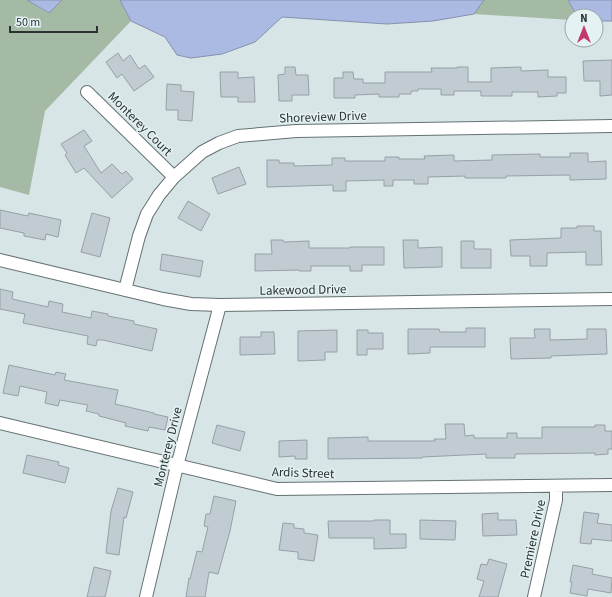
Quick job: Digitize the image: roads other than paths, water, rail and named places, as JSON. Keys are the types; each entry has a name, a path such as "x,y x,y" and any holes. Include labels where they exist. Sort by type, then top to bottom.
{"street":[{"name":"Monterey Court","path":"87,92 174,176"},
{"name":"Shoreview Drive","path":"125,290 139,236 147,214 159,195 174,176 202,152 219,143 238,136 296,131 612,126"},
{"name":"Lakewood Drive","path":"0,260 163,299 191,304 220,305 612,299"},
{"name":"Monterey Drive","path":"146,597 177,466 220,305"},
{"name":"Ardis Street","path":"0,423 278,489 612,485"},
{"name":"Premiere Drive","path":"534,597 556,500 556,486"}],"water":[{"path":"27,0 62,0 49,13"},
{"path":"120,0 484,0 474,14 433,21 387,24 282,17 255,42 222,54 191,58 177,55 165,37 131,21"},
{"path":"568,0 612,0 612,21 604,21 604,8 572,8"}]}
